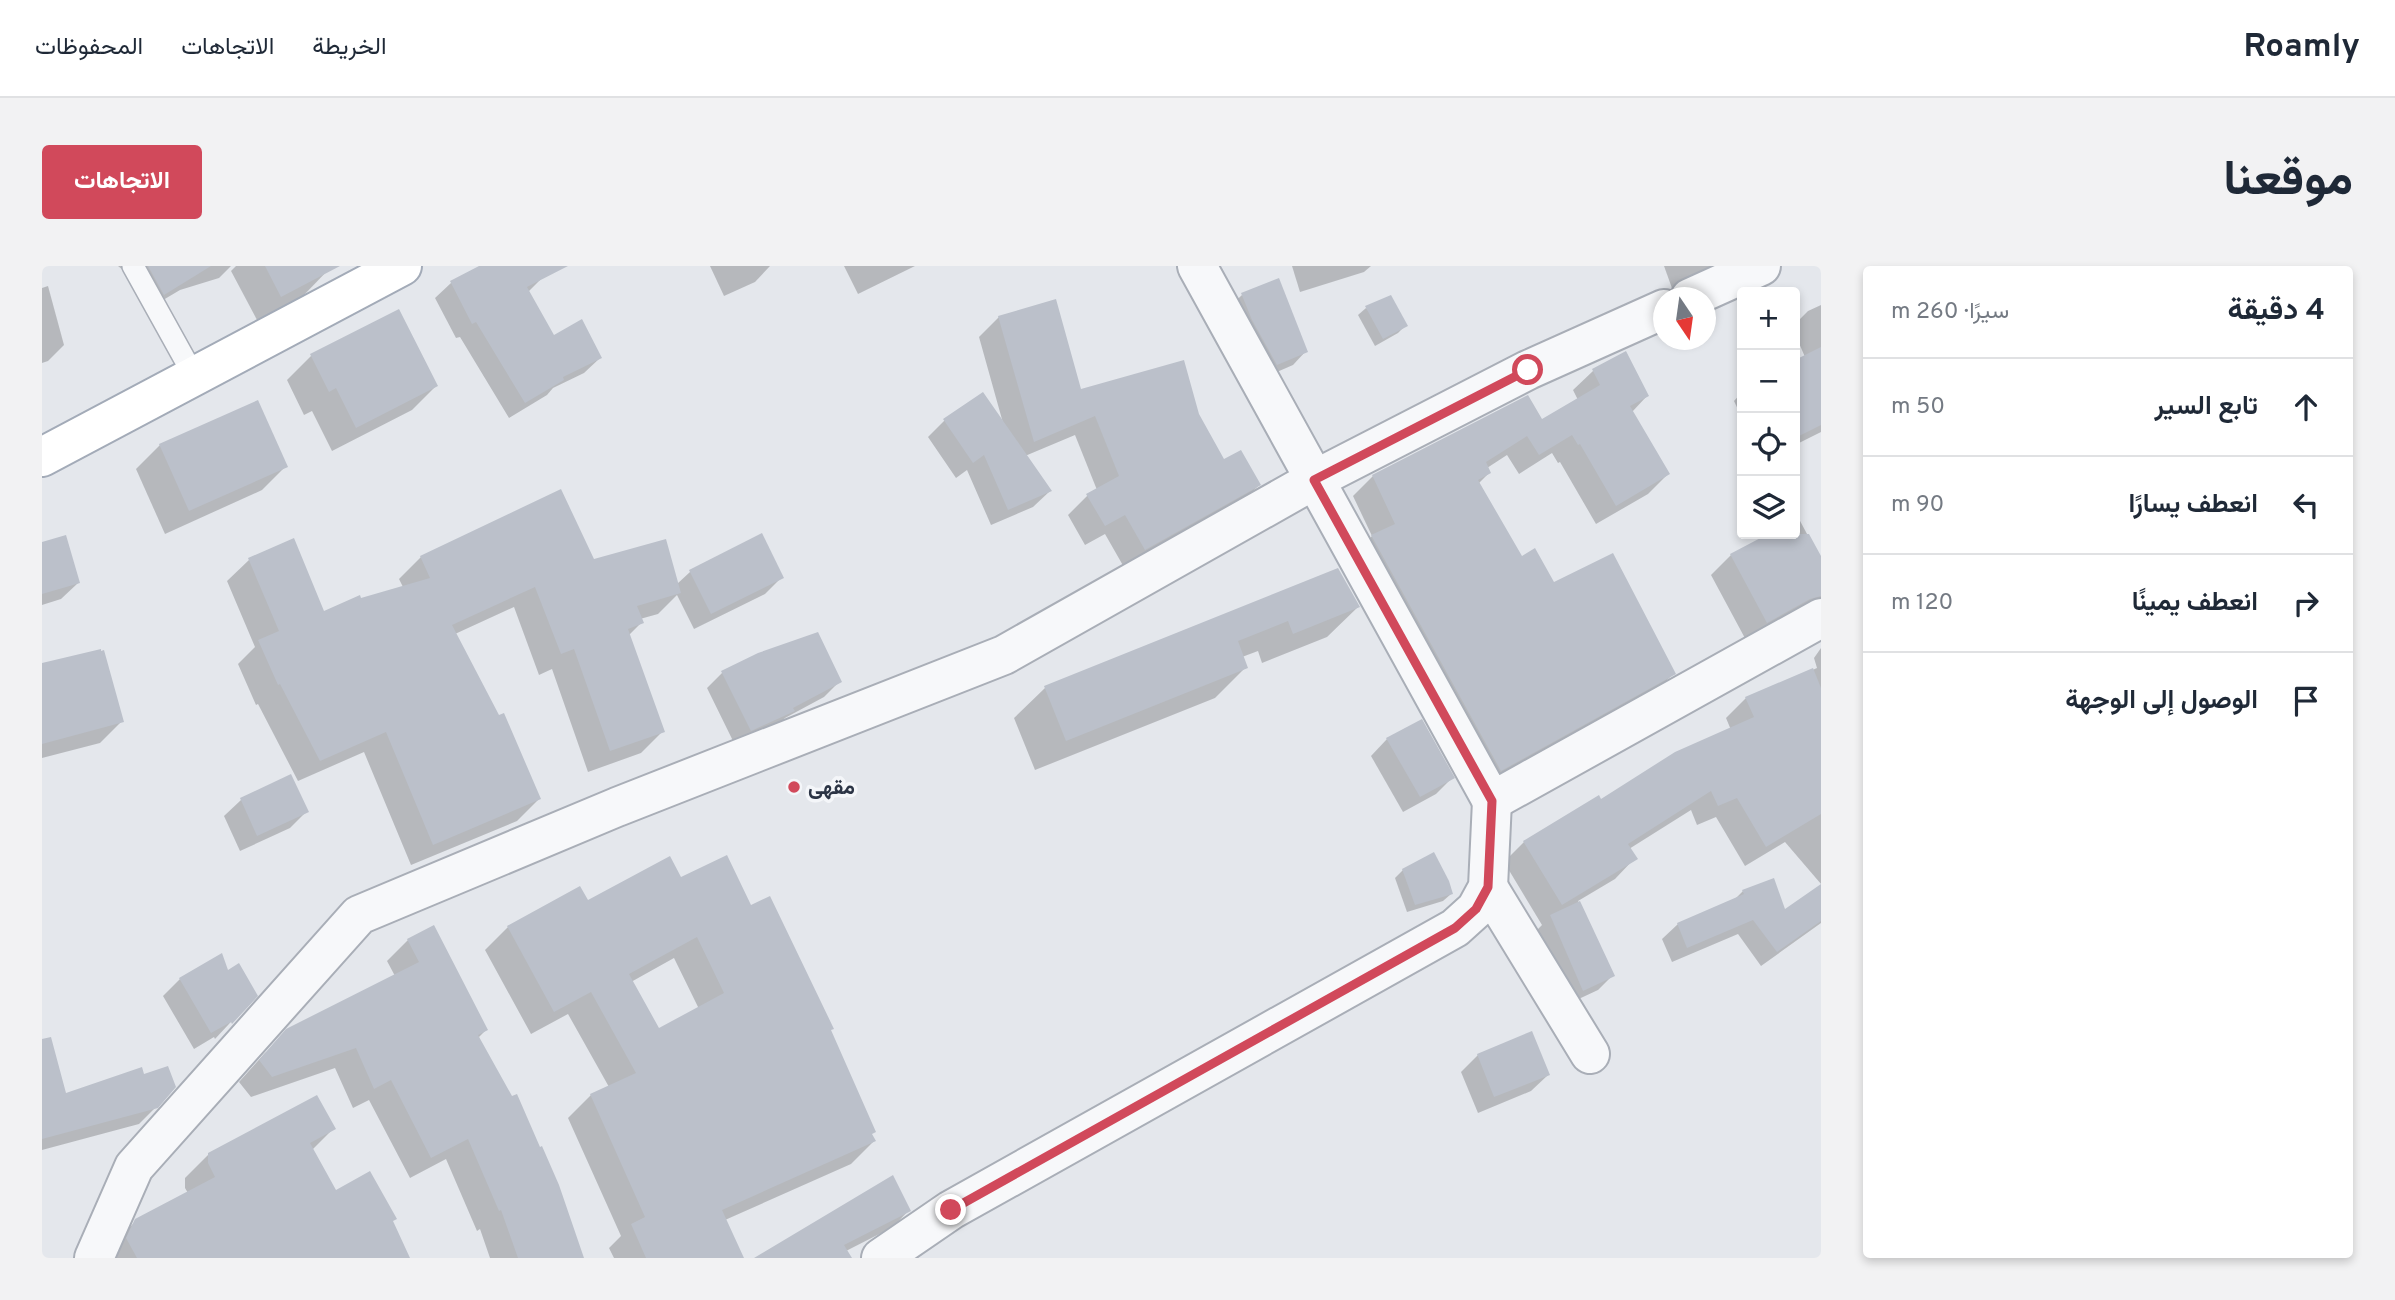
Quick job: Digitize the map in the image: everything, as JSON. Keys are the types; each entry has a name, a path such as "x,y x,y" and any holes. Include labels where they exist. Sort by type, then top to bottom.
{"main road":[{"path":"42,457 402,266"}],"street":[{"path":"881,1258 951,1210 1455,928 1476,909 1488,887 1492,801 1197,266"},
{"path":"1714,287 1761,266"},
{"path":"94,1258 134,1167 359,915 617,807 1004,655 1314,480 1528,370 1653,315"},
{"path":"1492,801 1821,618"},
{"path":"1488,887 1590,1054"}],"lane":[{"path":"133,266 194,376"}],"building":[{"path":"148,266 211,266 164,295"},
{"path":"265,266 340,266 281,297"},
{"path":"479,266 568,266 527,287 554,335 582,319 602,358 563,377 564,380 525,403 476,322 472,324 450,281"},
{"path":"1279,278 1308,352 1277,365 1252,320 1241,293"},
{"path":"1391,295 1408,326 1383,339 1365,306"},
{"path":"1056,299 1081,389 1184,360 1199,414 1224,459 1241,450 1261,485 1145,550 1125,515 1105,526 1086,494 1119,476 1095,416 1034,442 998,316"},
{"path":"399,309 438,386 356,428 336,388 329,392 310,354"},
{"path":"1821,347 1821,425 1800,436 1800,413 1800,358"},
{"path":"1626,351 1649,396 1630,406 1670,474 1616,506 1572,435 1539,455 1527,436 1486,462 1491,473 1478,480 1522,556 1535,548 1554,582 1613,553 1676,674 1501,771 1371,535 1395,524 1372,475 1528,395 1542,419 1600,385 1592,369"},
{"path":"983,392 1052,491 1008,510 984,455 973,463 943,419"},
{"path":"258,400 288,467 189,511 159,444"},
{"path":"561,489 594,559 666,539 681,593 637,606 644,623 628,629 665,732 610,751 574,649 561,654 535,587 452,625 499,715 504,713 541,799 433,845 386,732 320,761 280,684 278,685 258,640 279,631 248,558 294,538 324,611 360,595 361,598 430,578 420,556"},
{"path":"762,533 784,578 711,614 689,570"},
{"path":"1800,534 1809,534 1821,556 1821,596 1810,599 1767,623 1730,554 1758,539 1800,539"},
{"path":"66,535 80,583 42,594 42,542"},
{"path":"1338,568 1360,607 1293,634 1288,621 1238,641 1248,668 1066,741 1044,686"},
{"path":"818,632 842,682 793,708 795,711 751,731 721,671 758,653"},
{"path":"104,650 124,722 42,744 42,663"},
{"path":"1813,668 1821,688 1821,814 1766,847 1737,798 1718,806 1711,791 1628,844 1638,859 1562,905 1523,841 1599,795 1601,799 1675,752 1754,717 1745,697"},
{"path":"1422,719 1455,778 1420,797 1386,738"},
{"path":"291,774 309,812 257,836 240,798"},
{"path":"1434,852 1453,894 1415,905 1402,869"},
{"path":"727,855 751,905 770,896 834,1029 831,1030 876,1132 872,1134 876,1141 722,1210 744,1258 646,1258 631,1224 645,1217 590,1094 636,1073 591,992 554,1012 507,926 580,886 588,900 670,856 681,877","holes":["697,937 724,993 659,1028 629,974"]},
{"path":"1774,878 1785,909 1821,884 1821,921 1777,952 1753,920 1687,948 1677,923 1744,894 1742,890"},
{"path":"1580,901 1615,976 1583,991 1550,915"},
{"path":"434,925 488,1030 478,1035 512,1096 517,1094 540,1147 542,1146 559,1185 584,1258 518,1258 501,1210 499,1211 468,1139 431,1158 391,1080 374,1089 356,1048 272,1077 259,1060 286,1029 419,962 407,939"},
{"path":"222,953 228,970 239,963 258,996 232,1024 231,1022 211,1033 179,978"},
{"path":"1532,1031 1550,1075 1494,1097 1477,1054"},
{"path":"51,1037 66,1093 142,1067 144,1074 168,1066 176,1087 158,1108 42,1139 42,1039"},
{"path":"317,1095 336,1129 310,1143 336,1190 370,1171 397,1219 393,1221 410,1258 137,1258 126,1238 135,1219 215,1177 208,1163 208,1153"},
{"path":"893,1175 911,1211 844,1245 852,1258 754,1258"}],"place":[{"name":"مقهى","path":"794,787"}],"route":[{"path":"951,1210 1455,928 1476,909 1488,887 1492,801 1314,480 1528,370"}]}
